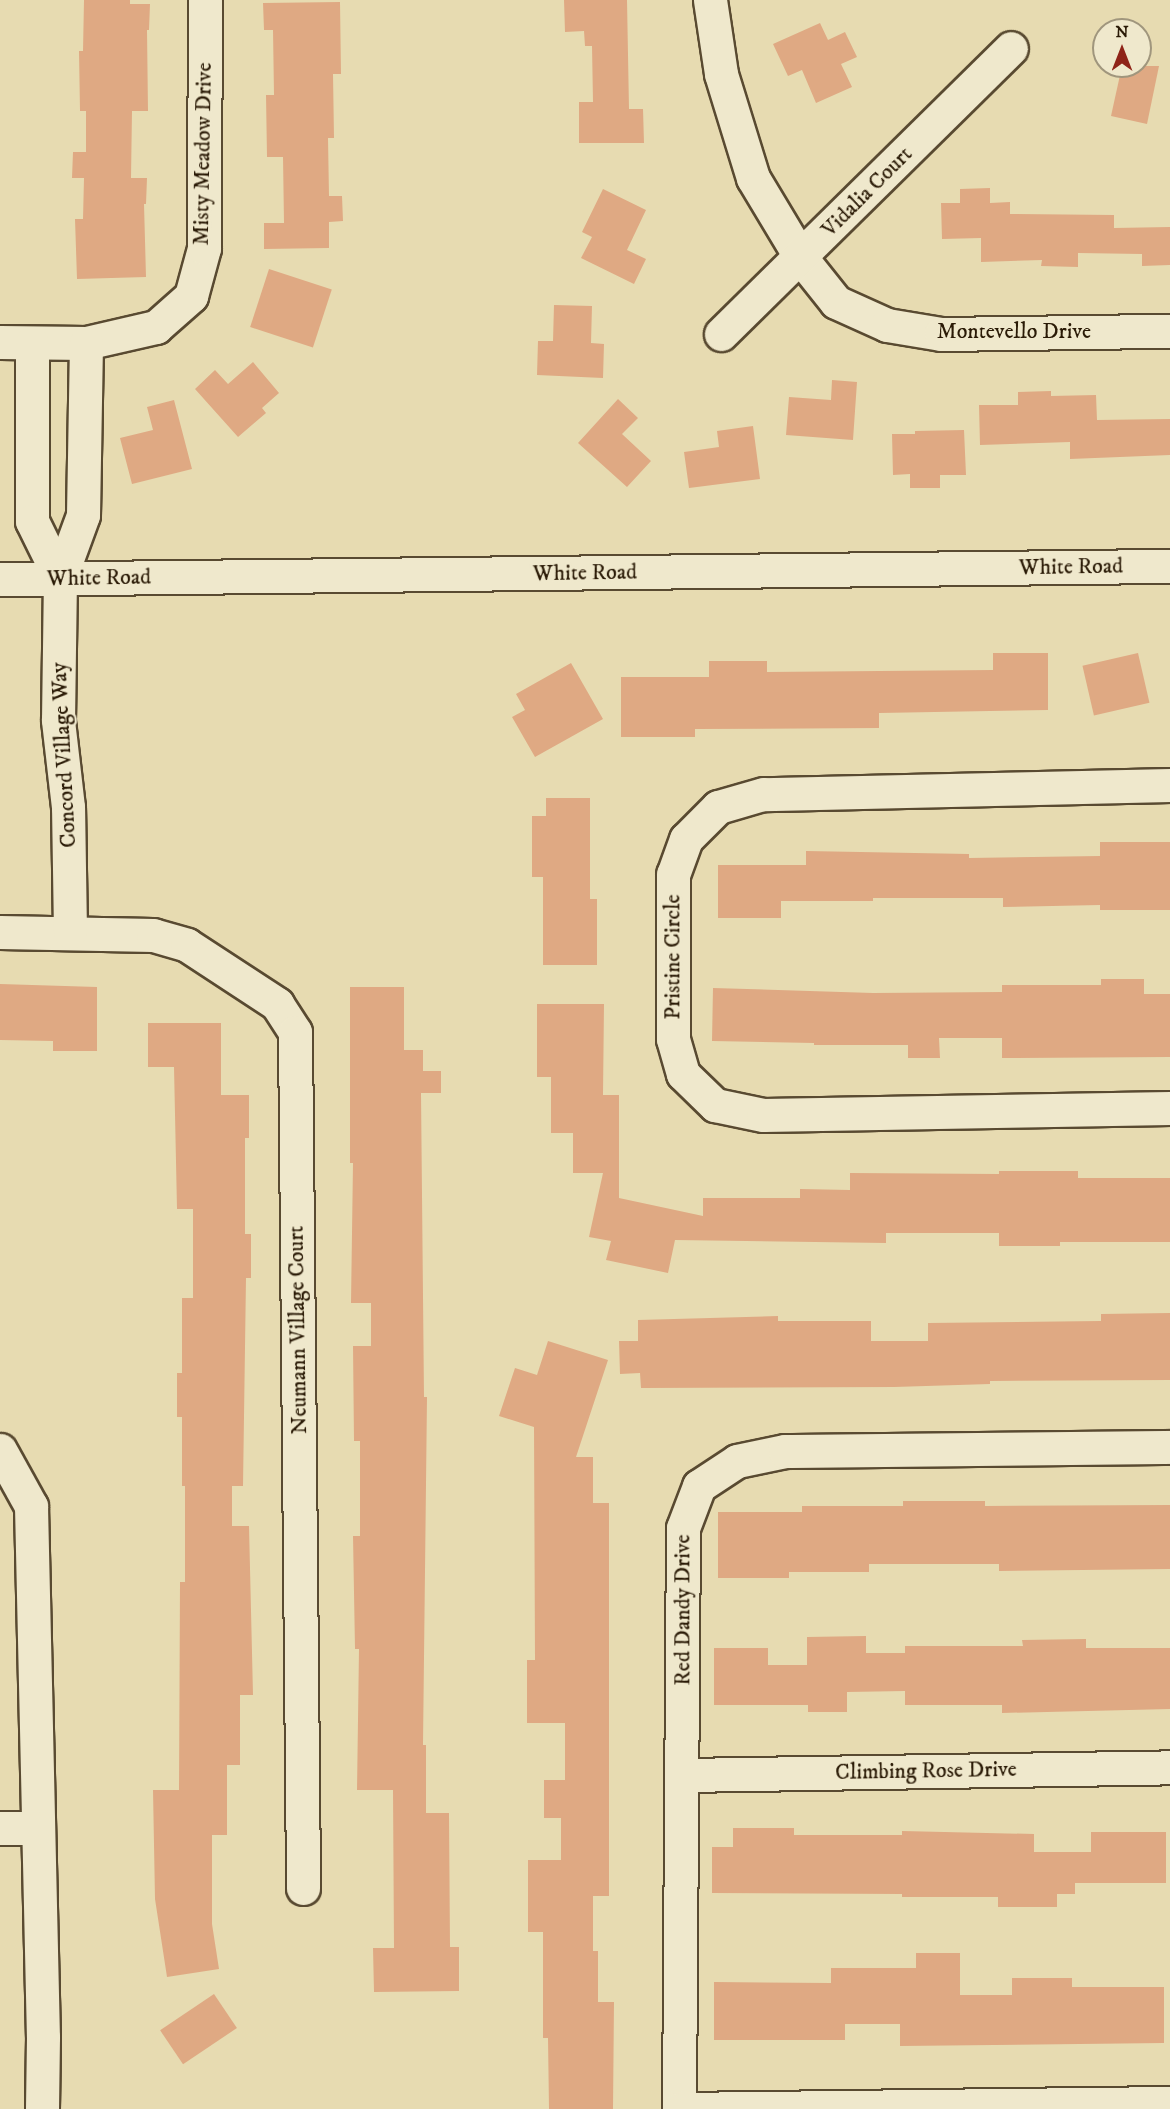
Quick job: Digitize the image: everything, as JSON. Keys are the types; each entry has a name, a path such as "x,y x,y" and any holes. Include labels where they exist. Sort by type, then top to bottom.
{"street":[{"name":"Misty Meadow Drive","path":"60,578 32,521 16,343 86,344 156,327 191,296 204,248 205,0"},
{"name":"Montevello Drive","path":"711,0 721,74 753,178 801,258 836,302 887,324 941,334 1170,331"},
{"name":"Vidalia Court","path":"721,334 801,258 1011,48"},
{"path":"60,578 83,515 86,344"},
{"name":"White Road","path":"0,579 1170,566"},
{"name":"Concord Village Way","path":"60,578 58,720 68,807 70,932"},
{"name":"Pristine Circle","path":"1170,785 763,794 718,807 686,839 673,874 673,1039 683,1074 715,1105 763,1115 1170,1108"},
{"name":"Neumann Village Court","path":"0,932 153,935 188,945 277,1004 295,1032 303,1888"},
{"name":"Red Dandy Drive","path":"679,2109 683,1528 699,1486 737,1461 785,1451 1170,1447"},
{"path":"0,1450 31,1506 42,2109"},
{"name":"Climbing Rose Drive","path":"683,1775 1170,1767"},
{"path":"0,1828 38,1828"},
{"path":"679,2109 1170,2103"}],"building":[{"path":"84,0 130,0 130,4 150,4 149,30 147,30 148,111 132,111 131,178 147,178 146,204 144,204 146,277 77,279 75,219 83,219 84,178 72,178 73,152 86,152 86,111 80,111 79,51 83,51"},
{"path":"564,0 627,0 629,109 643,109 644,143 579,143 579,102 593,102 592,46 585,46 584,31 565,32"},
{"path":"340,2 341,74 333,74 334,138 328,138 329,196 342,196 343,221 329,222 329,248 264,249 264,223 284,223 283,157 267,157 266,95 274,95 273,30 264,30 263,3"},
{"path":"820,23 828,40 845,32 857,57 841,64 852,87 816,103 802,70 788,76 773,44"},
{"path":"1152,66 1159,66 1147,124 1111,116 1119,78 1152,78"},
{"path":"990,188 990,203 1010,202 1010,214 1114,215 1114,228 1170,227 1170,265 1142,266 1142,254 1078,253 1078,267 1041,266 1042,260 981,262 981,238 942,239 941,203 960,203 960,189"},
{"path":"603,189 646,210 627,250 646,259 634,284 581,258 592,237 582,232"},
{"path":"269,269 332,289 313,347 250,327"},
{"path":"554,305 592,306 591,343 604,344 603,378 537,375 538,341 553,341"},
{"path":"253,362 279,393 262,408 266,413 238,437 195,389 215,370 228,384"},
{"path":"832,380 857,382 853,440 786,435 789,397 831,400"},
{"path":"1051,391 1051,396 1096,395 1097,420 1170,419 1170,455 1070,459 1070,442 980,445 979,405 1018,405 1018,392"},
{"path":"618,399 638,418 622,434 651,461 627,487 578,443"},
{"path":"174,400 192,469 132,484 120,438 153,430 147,407"},
{"path":"753,426 760,479 689,488 684,452 719,447 717,431"},
{"path":"964,430 966,475 940,475 940,488 910,488 910,474 893,475 892,434"},
{"path":"993,653 1048,653 1048,710 879,713 879,728 695,729 695,737 621,737 621,677 709,677 709,661 767,661 767,672 993,670"},
{"path":"1138,653 1149,703 1094,716 1082,666"},
{"path":"571,663 603,719 535,757 512,717 525,710 516,694"},
{"path":"546,798 590,798 590,899 597,899 597,965 543,965 543,877 532,877 532,816 546,816"},
{"path":"1100,842 1170,842 1170,910 1100,910 1100,905 1003,907 1003,898 873,898 873,901 781,901 781,918 718,918 718,865 806,865 806,851 969,854 969,858 1100,856"},
{"path":"1101,979 1144,979 1144,994 1170,994 1170,1057 1002,1058 1002,1038 939,1038 940,1058 908,1058 908,1045 814,1045 814,1043 712,1041 713,988 873,993 1002,992 1002,985 1101,985"},
{"path":"0,984 97,987 97,1051 53,1051 53,1041 0,1040"},
{"path":"350,987 404,987 404,1050 423,1050 423,1071 441,1071 441,1093 421,1093 424,1397 427,1397 423,1745 426,1745 426,1813 449,1813 450,1947 459,1947 459,1991 374,1992 373,1948 394,1948 393,1790 357,1790 359,1649 355,1649 353,1536 360,1536 360,1441 354,1441 353,1346 371,1346 371,1303 351,1303 353,1163 350,1163"},
{"path":"537,1004 604,1004 603,1095 619,1095 619,1198 703,1216 703,1198 800,1198 800,1189 850,1190 850,1173 999,1174 999,1171 1078,1171 1078,1178 1170,1178 1170,1242 1060,1242 1060,1246 999,1246 999,1233 886,1233 886,1243 675,1240 668,1273 606,1260 611,1241 589,1237 603,1173 573,1173 573,1133 551,1133 551,1077 537,1077"},
{"path":"148,1023 221,1023 221,1095 249,1095 249,1138 245,1138 245,1234 251,1234 251,1278 246,1278 243,1486 232,1486 232,1526 249,1526 253,1695 240,1695 240,1765 227,1765 227,1835 212,1835 212,1924 219,1969 167,1977 155,1899 153,1790 179,1790 180,1582 185,1582 185,1486 182,1486 182,1417 177,1417 177,1373 182,1373 182,1298 193,1298 193,1209 177,1209 174,1067 148,1067"},
{"path":"1170,1313 1170,1380 990,1381 990,1384 894,1387 641,1388 640,1373 620,1374 619,1341 638,1341 638,1320 778,1316 778,1321 871,1321 871,1341 928,1341 928,1323 1101,1321 1101,1314"},
{"path":"548,1341 608,1360 576,1457 593,1457 593,1503 609,1503 609,1896 593,1896 593,1951 598,1951 598,2002 614,2002 613,2109 549,2109 548,2038 543,2038 543,1932 528,1932 528,1860 561,1860 561,1818 544,1818 544,1780 565,1780 565,1723 527,1723 527,1660 535,1660 534,1427 499,1416 515,1368 537,1375"},
{"path":"903,1501 985,1501 985,1506 1170,1505 1170,1569 999,1571 999,1564 869,1564 869,1572 789,1572 789,1578 718,1578 718,1512 802,1512 802,1506 903,1506"},
{"path":"866,1636 866,1653 905,1653 905,1646 1023,1646 1022,1640 1086,1639 1086,1648 1170,1648 1170,1709 1002,1713 1002,1705 905,1705 905,1691 847,1692 847,1712 808,1712 808,1705 714,1705 714,1648 768,1648 768,1665 807,1665 807,1637"},
{"path":"733,1828 794,1828 794,1835 902,1835 902,1831 1034,1834 1034,1852 1091,1852 1091,1832 1166,1832 1166,1883 1075,1883 1075,1894 1057,1894 1057,1907 998,1907 998,1897 712,1893 712,1847 733,1847"},
{"path":"916,1953 960,1953 960,1995 1012,1995 1012,1978 1072,1978 1072,1987 1164,1987 1164,2043 900,2046 900,2024 845,2024 845,2040 714,2040 714,1982 831,1983 831,1968 916,1968"},
{"path":"214,1994 237,2028 183,2064 160,2030"}]}
